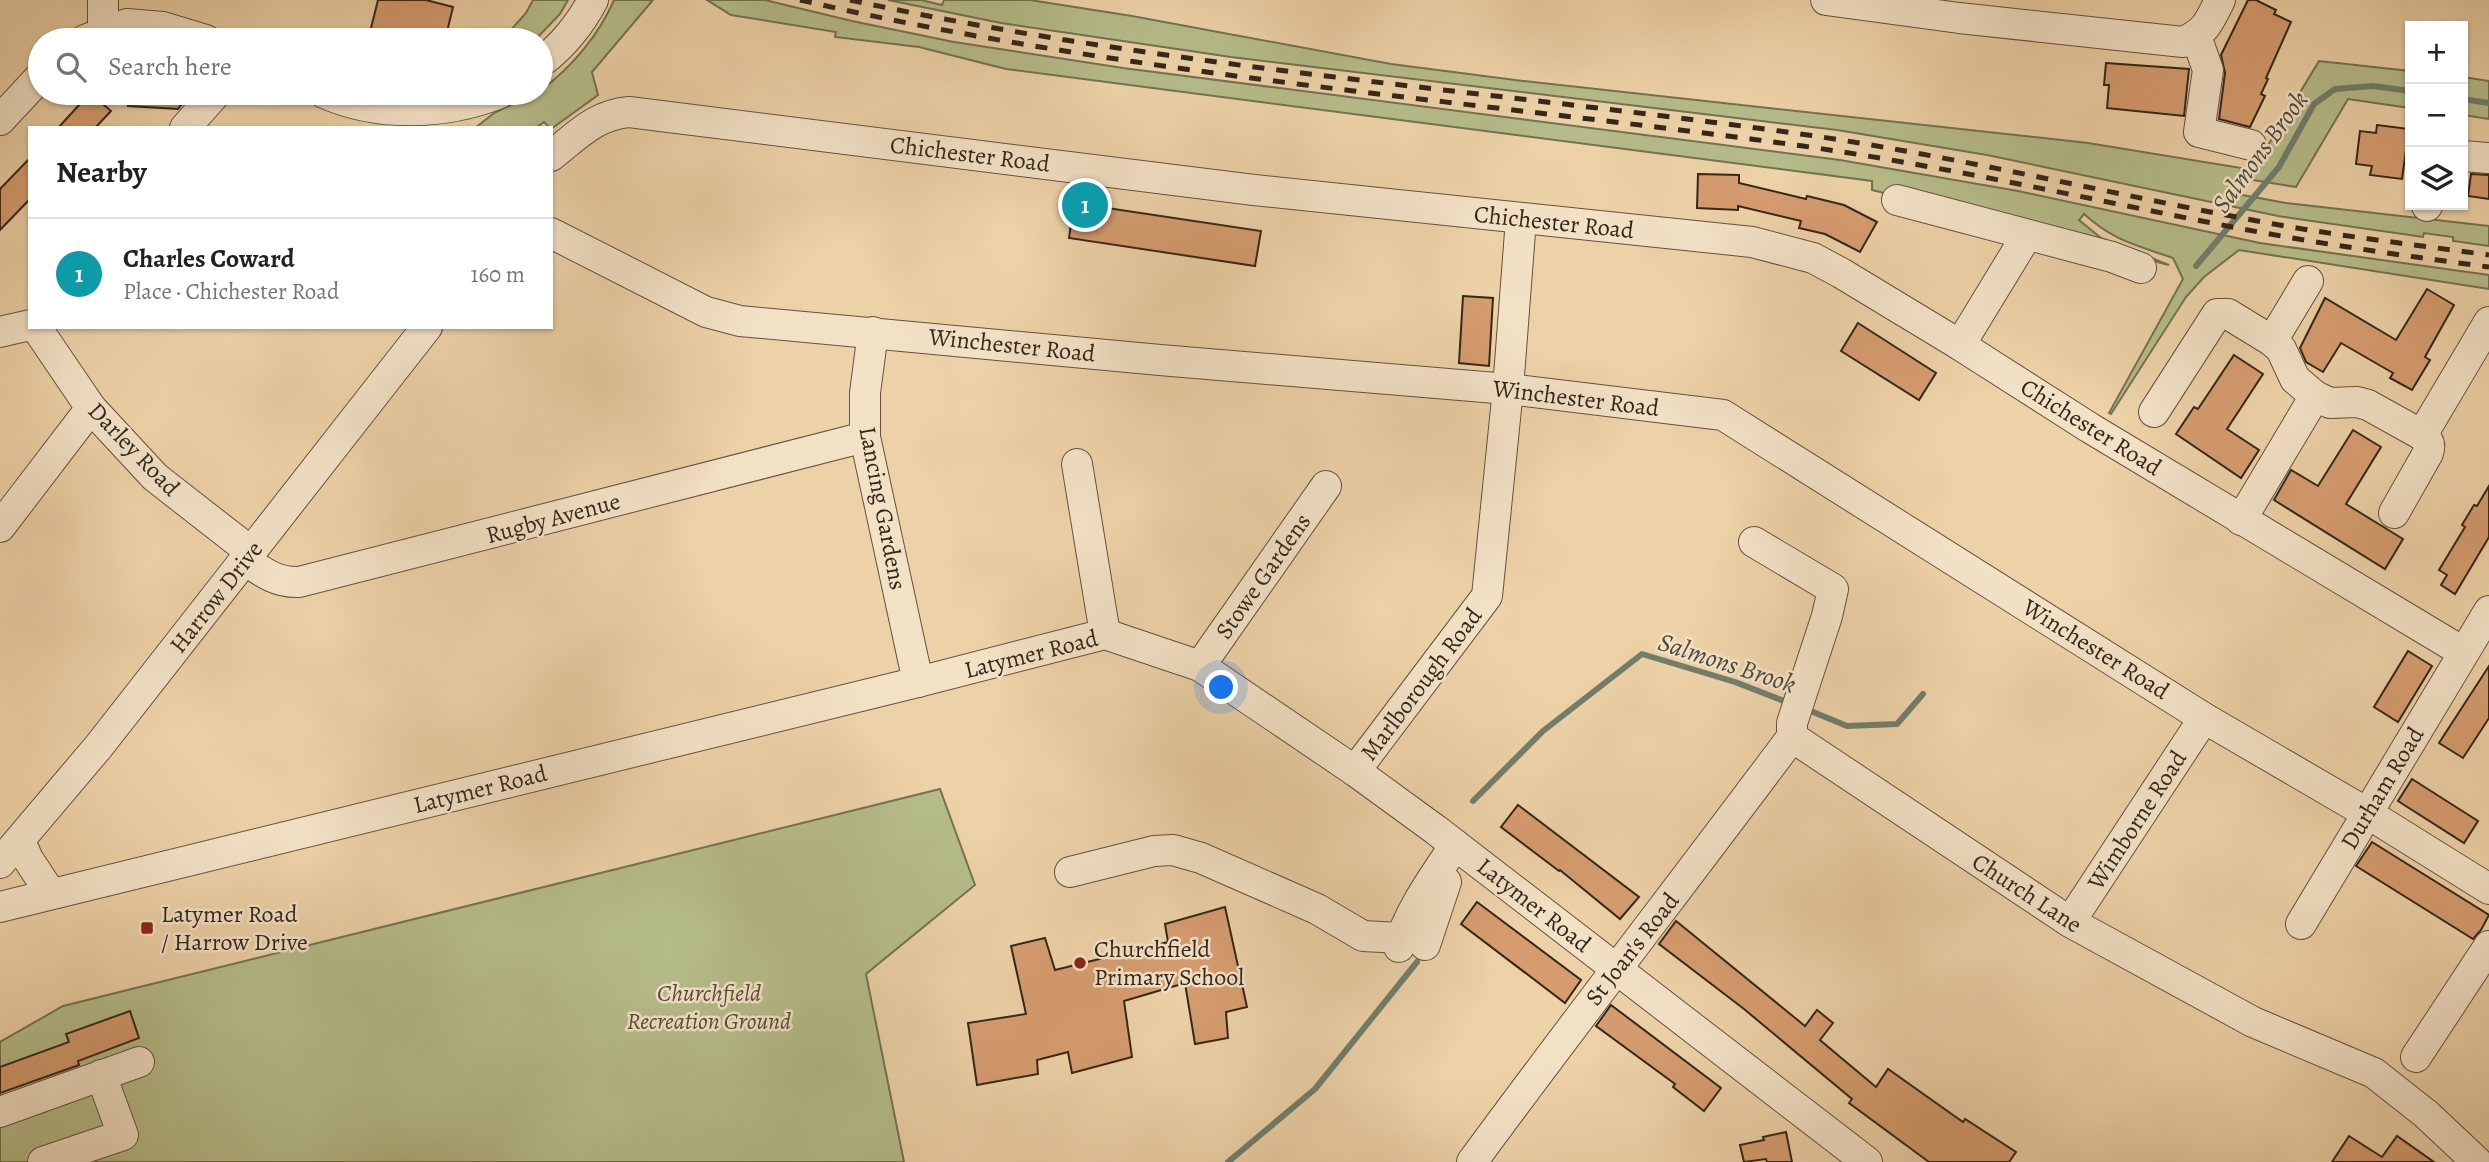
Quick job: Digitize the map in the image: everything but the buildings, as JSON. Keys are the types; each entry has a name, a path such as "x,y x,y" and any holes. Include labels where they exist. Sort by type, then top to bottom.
{"street":[{"path":"96,28 103,0"},
{"path":"553,53 576,26 593,0"},
{"path":"1826,0 1957,9 2183,42 2207,27 2220,0"},
{"path":"116,28 127,24 166,28"},
{"path":"2196,36 2208,70 2199,132 2250,145"},
{"path":"0,120 28,90"},
{"path":"187,126 205,105"},
{"path":"346,105 377,126"},
{"path":"360,105 412,120 448,117 474,105"},
{"name":"Chichester Road","path":"553,154 596,121 610,114 629,112 1241,189 1752,242 1783,249 1813,258 1841,273 2241,520 2480,631"},
{"path":"2468,156 2489,158"},
{"path":"1897,200 2112,257 2141,268"},
{"name":"Marlborough Road","path":"1355,771 1487,596 1508,389 1521,219"},
{"name":"Winchester Road","path":"553,234 706,312 740,321 1508,389 1723,415 2204,718 2367,813 2489,889"},
{"path":"1960,345 2027,235"},
{"path":"2273,341 2308,281"},
{"path":"2154,412 2217,314 2228,314 2273,341 2281,349 2295,379 2315,396 2330,403 2357,402 2368,405 2428,440 2428,453 2394,513"},
{"path":"2421,435 2489,323"},
{"path":"0,332 28,325"},
{"name":"Darley Road","path":"37,329 91,408 155,477 248,556"},
{"name":"Harrow Drive","path":"0,863 99,746 425,329"},
{"name":"Lancing Gardens","path":"873,332 865,393 865,437 918,682"},
{"path":"2241,520 2315,396"},
{"path":"0,527 91,408"},
{"name":"Rugby Avenue","path":"248,556 268,576 286,583 299,582 865,437"},
{"path":"1077,464 1105,634"},
{"name":"Stowe Gardens","path":"1199,666 1326,486"},
{"path":"1754,542 1833,589 1792,730"},
{"name":"Durham Road","path":"2301,924 2480,631"},
{"name":"Latymer Road","path":"0,907 1105,634 1199,666 1355,771 1867,1162"},
{"name":"Wimborne Road","path":"2070,922 2204,718"},
{"name":"Church Lane","path":"1792,730 2070,922 2253,1022 2375,1073 2426,1114 2477,1162"},
{"name":"St Joan's Road","path":"1472,1162 1615,968 1687,877 1792,730"},
{"path":"20,841 28,859 51,894"},
{"path":"1070,872 1154,851 1173,850 1201,858 1317,909 1363,936 1401,942 1422,895 1460,849"},
{"path":"2416,1057 2489,946"},
{"path":"0,1112 139,1062"},
{"path":"43,1162 123,1135 101,1075"}],"green space":[{"path":"533,0 568,0 560,14 547,28 513,28"},
{"path":"614,0 653,0 592,72 598,95 553,128 544,122 539,126 478,126 494,113 511,105 553,105 553,80 583,50"},
{"path":"707,0 765,0 954,42 1123,68 1840,160 2018,191 2260,243 2489,275 2489,289 2239,250 2204,277 2186,297 2111,414 2109,413 2183,279 2173,258 2116,236 2084,214 2079,220 2101,238 2169,265 1872,190 1872,181 1006,69 919,47 835,37 836,32 731,15"},
{"path":"888,0 921,0 942,5 944,0 1030,0 1391,64 2088,143 2253,170 2319,61 2405,70 2405,107 2348,99 2296,187 2247,179 2237,194 2286,203 2489,226 2489,246 2453,241 2453,237 2424,233 2423,237 2278,216 1987,155 1837,130 1231,57 1001,23"},
{"path":"2468,78 2489,81 2489,119 2468,116"},
{"name":"Churchfield Recreation Ground","path":"940,789 975,885 866,974 904,1162 0,1162 0,1042 63,1006"}],"waterway":[{"name":"Salmons Brook","path":"2196,266 2279,167 2314,104 2335,89 2373,86 2405,90"},
{"name":"Salmons Brook","path":"2468,100 2489,103"},
{"name":"Salmons Brook","path":"1473,801 1543,731 1642,654 1735,682 1789,703"},
{"name":"Salmons Brook","path":"1806,709 1847,726 1897,724 1923,694"},
{"name":"Salmons Brook","path":"1228,1162 1315,1089 1417,962"}],"railway":[{"path":"800,0 924,26 1174,67 1855,154 2285,237 2489,267"},
{"path":"850,0 969,23 1208,61 1688,119 1867,144 2274,224 2489,255"}],"place":[{"name":"Charles Coward","path":"1085,205"},
{"name":"Latymer Road / Harrow Drive","path":"147,928"},
{"name":"Churchfield Primary School","path":"1080,963"}]}
